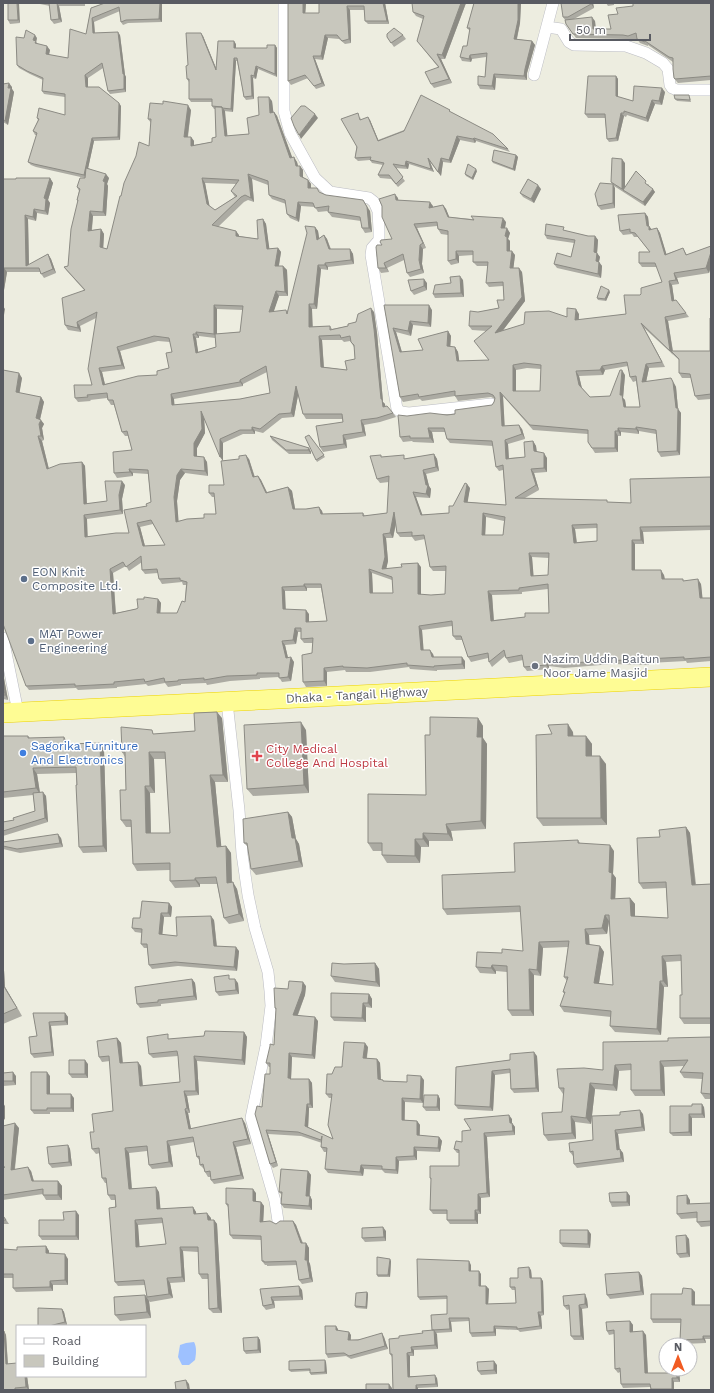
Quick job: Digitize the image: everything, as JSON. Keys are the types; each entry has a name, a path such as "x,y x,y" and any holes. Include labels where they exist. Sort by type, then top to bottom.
{"highway":[{"name":"Dhaka - Tangail Highway","path":"10,712 711,677"}],"street":[{"path":"284,3 284,111 290,133 315,178 330,192 369,198 374,202 378,211 379,240 372,248 371,255 397,409 401,412 409,413 491,404"},
{"path":"534,75 553,3"},
{"path":"547,26 561,29 569,42 574,46 626,46 646,53 663,63 668,69 670,85 672,88 677,90 711,90"},
{"path":"3,638 10,712"},
{"path":"227,702 239,810 242,854 248,895 268,972 271,1006 266,1046 251,1118 275,1201 278,1221"}],"water":[{"path":"194,1342 196,1349 195,1360 189,1365 182,1365 178,1357 180,1345"}],"building":[{"path":"8,3 17,3 18,20 8,20"},
{"path":"49,3 57,3 59,19 51,20"},
{"path":"105,3 160,3 159,19 126,20 121,22 119,7 92,18 93,33 118,32 124,74 124,89 108,91 102,63 85,75 86,87 99,87 119,103 118,137 92,138 84,175 28,162 37,133 33,131 39,119 37,118 39,108 65,115 65,94 42,91 43,78 17,65 16,37 24,38 26,30 35,35 33,40 36,41 35,43 47,46 46,54 68,58 70,29 86,34 91,8"},
{"path":"288,3 303,3 303,13 319,13 319,3 383,3 387,21 365,21 364,6 347,6 349,39 342,41 337,35 325,35 321,56 313,56 322,83 314,86 305,75 288,81"},
{"path":"412,3 461,3 442,55 437,54 449,79 431,84 425,72 439,67 417,41 424,16 413,12"},
{"path":"474,3 518,3 518,20 514,39 532,41 524,76 494,74 492,86 478,85 478,76 485,77 487,53 470,55 469,59 460,57 463,46 467,46 470,28 467,28"},
{"path":"561,3 591,4 568,17 563,17"},
{"path":"633,3 711,3 711,76 675,79 673,58 669,57 645,41 637,39 636,33 628,36 573,34 566,24 565,20 592,17 593,29 611,29 608,15 618,14 616,8 633,6"},
{"path":"394,28 403,35 391,43 387,37 387,34"},
{"path":"186,33 201,33 216,70 218,41 234,41 234,48 267,48 267,45 275,45 275,74 256,66 254,76 251,75 252,96 244,97 237,58 234,58 231,109 212,106 212,99 189,99 189,79 187,79 186,66 188,65"},
{"path":"588,76 616,76 616,96 633,101 634,86 662,88 659,101 652,100 646,118 624,111 624,113 621,113 616,138 607,139 605,114 585,114"},
{"path":"9,83 8,88 11,88 5,121 3,120 3,84"},
{"path":"421,95 493,134 508,149 474,138 457,136 449,160 441,158 438,172 428,158 431,169 406,161 405,166 393,164 403,177 396,184 389,175 378,175 384,163 370,160 371,157 355,158 357,147 341,119 358,113 360,120 368,117 378,141 404,131"},
{"path":"674,95 689,95 690,100 675,99"},
{"path":"258,97 269,97 270,113 274,112 290,158 294,157 296,166 300,166 300,176 308,180 308,188 317,188 319,192 326,195 363,200 367,207 369,228 362,228 360,217 328,212 329,206 315,208 313,203 298,202 296,218 287,214 285,200 269,195 268,181 248,174 251,198 245,195 241,197 212,225 236,231 236,236 258,239 257,220 263,219 267,249 278,248 275,266 283,266 285,292 276,291 269,312 286,310 287,314 307,233 305,226 315,227 317,240 324,235 329,249 350,249 351,260 318,265 314,304 309,304 309,327 330,326 330,330 348,326 348,324 356,322 358,314 371,308 381,399 383,407 387,406 393,413 377,418 361,420 363,432 343,435 344,444 320,447 316,426 343,422 342,414 303,414 296,386 291,413 279,414 260,429 252,427 252,430 240,430 220,439 220,457 201,411 202,429 194,443 194,456 204,457 205,471 181,469 177,475 174,497 176,522 187,519 204,518 204,514 216,514 214,493 209,493 209,485 224,485 221,461 239,459 239,456 246,455 253,477 258,476 266,493 288,487 293,509 319,507 321,514 363,513 363,516 387,513 389,476 377,479 370,456 381,455 381,457 404,455 404,459 434,454 436,467 423,470 426,485 428,485 426,494 413,492 421,515 449,513 449,506 453,506 465,483 467,484 464,502 506,505 503,465 496,467 492,441 447,439 444,428 428,428 430,438 410,438 410,436 400,437 398,415 407,416 430,413 447,415 455,414 455,410 492,405 495,398 493,395 488,393 455,396 455,391 419,397 418,394 400,397 384,305 429,305 428,323 410,321 408,331 393,328 400,352 423,350 418,339 448,331 447,346 455,347 457,361 489,360 474,341 492,326 469,326 470,311 478,312 499,308 497,300 504,300 503,282 486,283 488,262 473,262 473,251 456,251 456,259 448,261 448,231 438,229 437,222 414,224 423,243 420,245 419,260 421,269 407,273 403,254 384,263 386,268 378,268 376,247 377,245 382,245 380,242 381,240 392,239 382,217 382,206 379,199 395,194 396,200 430,202 429,208 443,205 448,217 474,220 471,216 503,218 501,228 507,228 505,236 507,237 507,251 512,251 510,268 519,268 522,297 495,333 524,324 525,312 549,311 567,317 567,308 576,309 575,320 626,314 624,295 640,295 641,288 662,282 655,263 639,263 639,252 650,252 635,233 630,232 630,229 620,231 618,215 645,213 649,230 657,228 665,255 683,248 686,255 711,246 711,252 706,268 674,273 676,280 669,281 672,301 676,300 686,313 665,317 670,351 641,323 662,362 646,364 642,382 671,378 673,382 676,408 678,408 677,451 658,452 656,430 636,427 636,429 618,428 618,431 615,431 615,448 592,448 588,442 588,430 530,425 500,392 502,426 519,425 522,434 505,440 506,459 525,457 524,442 533,441 534,451 544,453 544,468 531,469 536,485 515,498 607,500 607,502 631,503 630,479 711,477 711,526 640,527 641,540 632,540 632,570 661,570 662,579 683,579 683,581 698,579 700,598 711,598 711,657 646,659 646,661 610,660 561,664 546,662 546,665 524,667 522,655 506,658 504,650 489,662 488,653 468,657 461,636 453,636 452,621 419,626 421,650 430,650 432,657 462,657 462,664 434,667 407,665 407,663 367,668 343,666 324,668 324,681 303,682 302,655 312,653 313,638 301,639 301,628 295,628 293,640 282,641 286,658 291,657 288,677 279,678 279,673 257,673 257,675 227,676 204,680 204,678 165,682 164,678 145,682 144,679 114,682 114,684 26,686 3,624 3,370 19,373 16,392 41,397 36,418 41,420 39,424 41,436 38,436 47,469 60,464 82,462 84,504 107,501 105,481 122,481 119,495 120,510 84,515 85,537 129,533 124,510 147,506 146,504 151,502 148,470 129,469 130,472 114,473 113,452 132,450 127,431 122,432 113,400 108,400 107,393 75,398 74,385 92,385 88,369 97,312 77,322 78,328 65,325 62,298 85,290 64,267 68,266 71,229 80,189 77,187 80,178 85,178 86,168 106,174 103,181 105,182 103,212 90,211 88,231 101,229 100,247 107,249 120,196 136,156 139,142 149,146 151,119 148,119 150,103 163,104 163,101 188,105 184,137 191,137 191,146 212,142 212,138 216,137 215,107 222,107 225,136 249,134 247,118 259,115","holes":["202,178 239,180 231,191 237,196 215,210 207,204","214,305 243,306 240,332 215,334 216,347 196,353 193,334 196,334 196,332 214,334","340,335 341,338 350,336 351,342 354,345 355,359 345,361 347,370 321,367 319,336","154,336 169,338 172,352 166,353 169,368 157,371 157,375 138,376 103,385 99,368 122,365 117,347","627,362 630,377 636,376 640,407 624,407 622,395 620,395 622,370 620,370 610,396 590,397 579,385 576,371 600,370 602,366","524,363 541,365 540,391 513,391 513,365","266,366 270,393 240,399 172,405 171,394 240,382 240,380","394,512 397,533 412,532 412,536 424,535 430,567 446,566 445,594 418,594 418,563 401,564 402,567 382,569 385,557 383,534 390,533","483,513 505,517 503,535 482,535","151,520 165,545 143,546 137,523","597,524 597,541 574,543 572,525","529,553 549,553 548,575 531,576","141,556 142,570 157,569 159,579 180,578 180,580 187,582 185,602 182,601 177,613 157,613 158,599 144,597 144,599 137,599 138,608 113,614 110,569 123,562 126,567","369,569 392,577 393,593 370,593","304,584 321,584 327,621 306,622 306,610 283,609 282,587 304,586","548,584 549,613 525,613 525,617 491,621 488,591 519,590 519,588"]},
{"path":"301,106 305,106 315,114 299,135 291,118"},
{"path":"494,150 516,155 513,169 492,161"},
{"path":"612,158 622,159 622,189 611,182"},
{"path":"468,164 476,169 472,178 465,174"},
{"path":"636,171 646,181 645,183 653,189 643,202 623,190"},
{"path":"50,178 44,198 46,199 45,211 34,209 33,217 25,215 26,266 48,254 53,269 41,274 39,268 4,268 3,272 3,179"},
{"path":"528,179 538,185 531,199 520,193"},
{"path":"600,183 613,184 613,203 598,206 595,194"},
{"path":"546,224 564,227 563,230 588,236 595,236 594,252 597,253 596,261 599,262 598,274 554,264 557,253 571,257 575,240 545,235"},
{"path":"460,276 461,293 433,294 435,285 451,283 450,277"},
{"path":"424,279 424,286 411,291 408,280"},
{"path":"601,286 609,290 605,299 597,298"},
{"path":"710,318 711,394 695,396 690,374 679,373 679,359 671,351 710,351"},
{"path":"309,435 324,455 316,460 305,437"},
{"path":"270,436 309,448 308,450 286,450"},
{"path":"3,684 5,695 3,695"},
{"path":"217,712 223,775 210,775 217,847 226,846 227,883 233,882 239,914 224,918 216,877 170,881 170,863 133,864 131,820 121,820 120,790 126,790 125,752 122,752 121,727 152,730 153,734 195,731 194,713","holes":["149,752 165,752 170,833 146,833 145,786 150,786"]},
{"path":"430,717 478,718 477,737 482,737 481,821 446,824 448,834 423,833 423,839 415,839 415,856 382,855 382,843 368,843 368,794 426,795 425,735 430,735"},
{"path":"301,722 304,785 247,789 244,725"},
{"path":"568,724 568,736 586,736 586,756 600,756 601,818 537,818 536,735 552,734 548,725"},
{"path":"3,736 28,736 28,738 64,737 64,744 100,743 103,846 79,847 76,767 33,768 36,788 3,792"},
{"path":"43,792 45,818 3,831 3,822 14,820 13,818 35,811 33,793"},
{"path":"288,812 292,838 295,838 299,861 251,869 247,843 244,843 243,819"},
{"path":"686,827 692,885 711,884 711,1018 680,1018 680,995 682,995 681,955 662,956 663,981 660,981 657,1029 610,1026 611,1011 560,1006 568,977 564,977 569,941 539,942 537,970 529,969 530,1010 508,1010 507,966 492,965 491,968 476,967 477,952 502,953 502,949 523,951 520,906 443,909 442,875 515,872 514,843 578,840 578,843 610,845 609,872 612,873 611,899 630,898 631,916 668,918 666,882 639,883 637,838 660,837 659,830","holes":["605,915 609,915 613,985 594,983 600,946 586,944 585,929 602,928"]},
{"path":"58,834 60,843 17,849 3,846 3,842"},
{"path":"142,901 169,903 168,913 161,913 159,934 177,936 176,917 211,916 214,946 236,947 234,967 175,962 149,965 147,944 141,944 142,929 132,928 133,918 140,918"},
{"path":"332,963 375,963 376,982 331,976"},
{"path":"229,975 229,979 235,979 236,990 216,992 214,977"},
{"path":"192,979 194,996 137,1004 135,987"},
{"path":"289,981 303,982 302,991 293,1015 315,1017 312,1055 289,1053 288,1078 309,1079 310,1104 307,1104 305,1126 333,1139 328,1125 332,1094 326,1094 327,1074 332,1074 335,1067 342,1067 344,1042 365,1043 363,1058 377,1059 378,1079 383,1081 407,1082 407,1075 421,1076 420,1099 402,1098 402,1120 417,1121 417,1135 439,1137 438,1148 414,1147 414,1156 396,1157 396,1170 382,1169 382,1166 361,1165 360,1172 325,1169 327,1148 321,1147 322,1136 321,1140 298,1132 266,1130 276,1162 270,1164 255,1114 257,1106 262,1107 265,1074 270,1074 270,1063 266,1063 270,1044 274,1045 276,1008 274,988 288,989"},
{"path":"3,985 17,1008 3,1014"},
{"path":"331,993 369,994 368,1003 363,1003 362,1018 331,1017"},
{"path":"33,1013 65,1013 65,1021 49,1022 52,1052 31,1054 29,1037 37,1036"},
{"path":"205,1031 244,1032 242,1060 194,1056 196,1091 184,1091 187,1108 185,1109 189,1129 242,1118 248,1139 233,1142 241,1175 211,1180 210,1171 205,1172 203,1164 200,1165 199,1156 197,1157 193,1137 167,1141 169,1162 149,1165 147,1146 125,1148 129,1189 156,1187 157,1209 193,1207 194,1214 207,1213 208,1220 214,1220 218,1308 209,1309 208,1274 199,1274 198,1247 180,1247 182,1277 167,1278 169,1294 147,1297 144,1280 115,1282 109,1208 116,1207 115,1195 108,1195 106,1178 102,1178 99,1148 92,1149 90,1132 94,1132 92,1114 113,1111 109,1056 99,1057 97,1041 117,1038 120,1063 138,1062 140,1086 180,1082 177,1051 149,1054 147,1037 168,1034 168,1039 204,1036","holes":["162,1218 166,1244 136,1247 135,1220"]},
{"path":"711,1037 711,1094 701,1093 703,1073 680,1072 688,1060 660,1061 661,1090 631,1090 631,1064 615,1065 613,1085 590,1083 586,1118 571,1116 572,1133 544,1135 542,1113 562,1112 564,1088 559,1088 557,1069 584,1068 603,1070 603,1042 668,1041 668,1038"},
{"path":"534,1052 536,1088 511,1089 510,1069 492,1071 490,1107 455,1105 456,1067 510,1060 510,1054"},
{"path":"69,1060 85,1060 85,1074 69,1074"},
{"path":"13,1072 13,1081 3,1081 3,1073"},
{"path":"31,1072 47,1072 47,1094 71,1094 71,1108 31,1110"},
{"path":"424,1095 438,1095 437,1107 423,1107"},
{"path":"692,1104 702,1104 702,1114 689,1114 689,1132 670,1133 670,1106 692,1106"},
{"path":"640,1110 642,1127 615,1130 617,1150 620,1149 621,1158 574,1164 573,1151 570,1152 569,1143 593,1140 592,1116 620,1115 620,1112"},
{"path":"509,1115 513,1131 484,1133 487,1193 478,1194 478,1210 475,1210 475,1220 447,1220 447,1210 430,1210 430,1166 459,1166 459,1150 454,1149 456,1141 462,1142 462,1131 471,1130 464,1119"},
{"path":"15,1123 11,1170 28,1167 32,1181 58,1181 58,1195 43,1195 43,1189 3,1195 3,1168 5,1167 3,1167 3,1126"},
{"path":"68,1145 69,1162 49,1164 47,1147"},
{"path":"281,1169 308,1171 306,1196 310,1196 309,1206 281,1204 282,1192 279,1192"},
{"path":"226,1188 253,1189 253,1201 261,1202 260,1222 270,1221 276,1224 280,1221 293,1221 301,1243 306,1243 305,1260 307,1260 310,1278 299,1280 296,1261 262,1261 261,1236 230,1235 228,1204 226,1204"},
{"path":"627,1192 627,1202 610,1202 609,1193"},
{"path":"687,1195 687,1204 711,1203 711,1221 697,1222 697,1212 677,1214 677,1196"},
{"path":"76,1211 76,1236 39,1236 39,1220 64,1220 63,1212"},
{"path":"383,1227 384,1237 362,1238 362,1228"},
{"path":"560,1230 588,1230 588,1244 560,1243"},
{"path":"686,1235 687,1253 677,1254 676,1236"},
{"path":"46,1246 46,1253 65,1254 65,1280 50,1281 50,1287 13,1288 13,1274 3,1274 3,1249 17,1250 17,1247"},
{"path":"377,1257 390,1259 388,1275 377,1275"},
{"path":"417,1259 469,1261 469,1271 479,1271 479,1286 486,1286 486,1304 516,1303 515,1287 510,1287 510,1278 518,1278 518,1268 529,1267 530,1278 541,1278 542,1312 538,1312 540,1326 517,1329 517,1327 494,1326 494,1332 470,1333 469,1318 449,1318 450,1329 432,1330 431,1315 447,1314 447,1296 418,1297"},
{"path":"639,1272 641,1291 607,1295 605,1274"},
{"path":"299,1286 300,1296 271,1297 273,1304 263,1306 260,1289"},
{"path":"683,1288 692,1289 692,1305 711,1305 711,1336 703,1336 703,1339 698,1339 698,1337 680,1337 681,1319 651,1319 651,1294 682,1294"},
{"path":"367,1292 366,1307 355,1306 356,1293"},
{"path":"585,1294 585,1304 579,1305 581,1336 571,1336 569,1305 564,1306 563,1296"},
{"path":"145,1295 147,1312 115,1315 114,1297"},
{"path":"38,1308 62,1309 65,1322 53,1325 38,1325"},
{"path":"630,1321 630,1332 643,1331 645,1373 658,1373 658,1377 677,1377 672,1378 672,1389 651,1389 650,1384 621,1384 620,1368 615,1369 614,1330 607,1331 606,1322"},
{"path":"325,1326 336,1326 336,1330 349,1332 348,1340 358,1340 382,1333 385,1346 349,1356 344,1353 326,1354"},
{"path":"434,1330 435,1345 411,1347 412,1352 407,1353 408,1377 435,1375 436,1384 416,1385 416,1390 393,1390 392,1354 390,1354 389,1339 399,1338 399,1336 423,1333 422,1331"},
{"path":"4,1331 6,1364 16,1363 16,1377 25,1377 26,1387 15,1388 15,1390 3,1390"},
{"path":"258,1337 258,1350 244,1351 243,1338"},
{"path":"325,1360 325,1372 310,1373 310,1369 289,1370 289,1361"},
{"path":"494,1361 494,1370 478,1371 477,1362"},
{"path":"186,1380 188,1390 176,1390 175,1382"},
{"path":"366,1384 389,1384 389,1390 366,1390"}],"place":[{"name":"EON Knit Composite Ltd.","path":"24,579"},
{"name":"MAT Power Engineering","path":"31,641"},
{"name":"Nazim Uddin Baitun Noor Jame Masjid","path":"535,666"},
{"name":"Sagorika Furniture And Electronics","path":"23,753"},
{"name":"City Medical College And Hospital","path":"257,756"}]}
